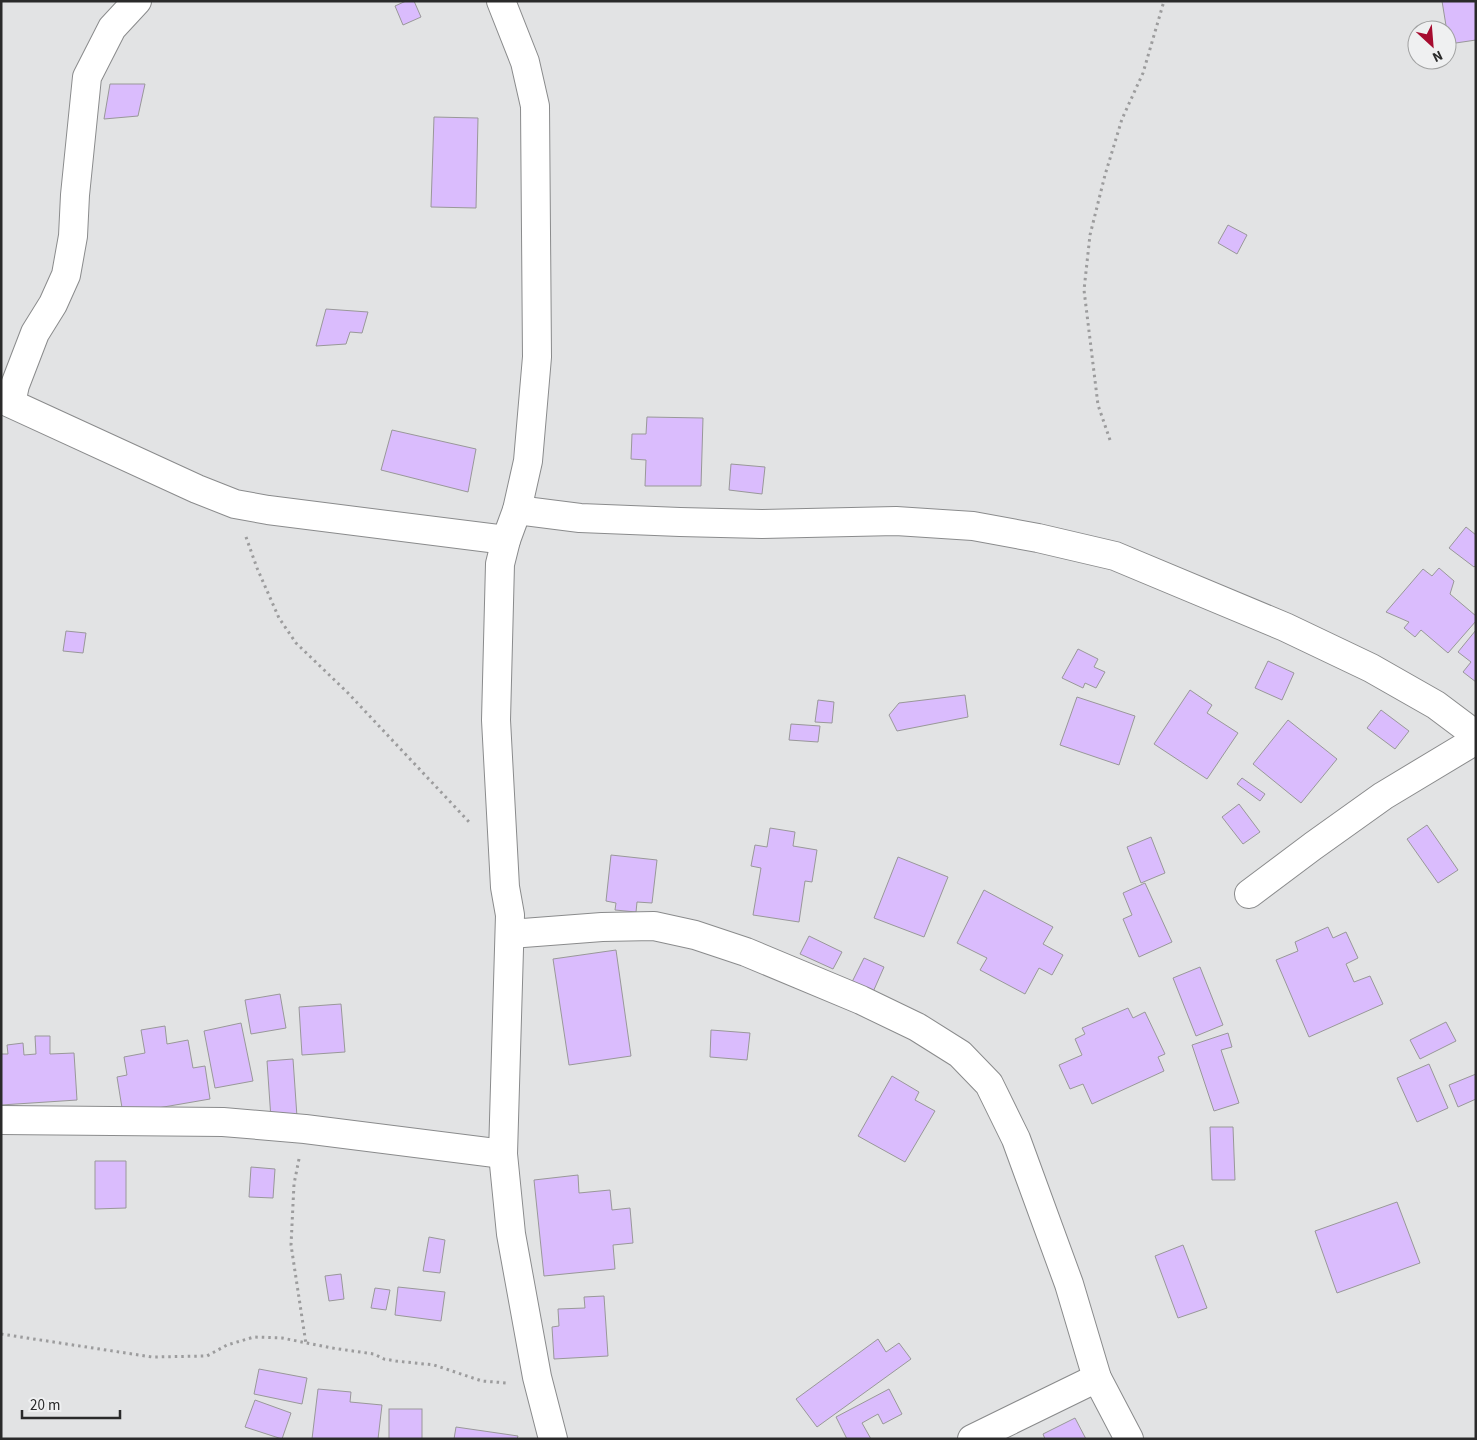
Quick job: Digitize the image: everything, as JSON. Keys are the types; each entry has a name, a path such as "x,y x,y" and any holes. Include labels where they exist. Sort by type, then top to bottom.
{"street":[{"path":"136,1 112,28 87,76 75,195 73,236 66,276 53,304 35,333 15,385 6,401 196,489 235,504 268,510 506,540"},
{"path":"501,1 525,62 535,106 537,357 528,461 517,510 500,564 496,720 504,887 510,915 503,1154 511,1234 537,1377 553,1439"},
{"path":"517,510 580,518 680,522 762,524 896,521 972,526 1038,538 1116,556 1285,627 1371,668 1436,705 1476,735"},
{"path":"1249,894 1383,796 1476,740"},
{"path":"510,934 602,927 654,926 695,936 746,952 861,1000 917,1027 960,1054 989,1084 1016,1140 1069,1284 1097,1378 1129,1439"},
{"path":"1,1120 222,1122 305,1129 503,1154"},
{"path":"972,1439 1097,1378"}],"path":[{"path":"1110,440 1098,405 1084,290 1090,235 1122,119 1143,73 1164,1"},
{"path":"235,504 264,584 279,618 296,643 348,693 472,825"},
{"path":"305,1129 294,1184 290,1245 306,1344"},
{"path":"1,1334 152,1356 207,1356 227,1345 254,1337 282,1338 306,1344 374,1354 384,1359 434,1365 482,1381 511,1383 537,1377"}],"building":[{"path":"406,1 414,1 421,17 403,25 395,6"},
{"path":"1442,1 1476,1 1476,40 1457,43 1457,20 1445,20"},
{"path":"110,84 145,84 138,116 104,119"},
{"path":"434,117 478,118 476,208 431,207"},
{"path":"1228,225 1247,235 1237,254 1218,243"},
{"path":"326,309 368,312 362,333 350,332 346,344 316,346"},
{"path":"647,417 703,418 701,486 645,486 646,460 631,459 632,434 646,434"},
{"path":"392,430 476,449 468,492 381,470"},
{"path":"731,464 765,467 762,494 729,490"},
{"path":"1466,527 1476,535 1476,565 1474,567 1449,548"},
{"path":"1439,568 1454,581 1450,594 1476,616 1476,621 1448,653 1421,630 1415,637 1404,628 1409,622 1386,612 1423,569 1432,576"},
{"path":"1476,630 1476,682 1463,672 1471,662 1458,652"},
{"path":"66,631 86,633 83,653 63,651"},
{"path":"1078,649 1098,659 1094,667 1105,672 1096,688 1085,683 1083,688 1062,678"},
{"path":"1268,661 1294,673 1282,700 1255,688"},
{"path":"1190,690 1212,705 1207,713 1238,733 1207,779 1154,744"},
{"path":"965,695 968,717 897,731 889,715 899,703"},
{"path":"1077,697 1135,716 1119,765 1060,745"},
{"path":"818,700 834,702 832,723 815,722"},
{"path":"1381,710 1409,731 1395,749 1367,728"},
{"path":"1288,720 1337,759 1301,803 1253,764"},
{"path":"791,724 820,726 818,742 789,740"},
{"path":"1242,778 1265,794 1260,801 1237,784"},
{"path":"1239,804 1260,832 1243,844 1222,817"},
{"path":"1427,825 1458,870 1438,883 1407,839"},
{"path":"770,828 795,832 793,846 817,850 812,882 805,881 799,922 753,915 761,868 751,866 755,845 767,847"},
{"path":"1151,837 1165,873 1141,883 1127,847"},
{"path":"611,855 657,860 652,903 637,902 636,912 615,910 616,903 606,901"},
{"path":"898,857 948,877 924,937 874,918"},
{"path":"1145,883 1172,942 1139,957 1123,919 1132,915 1123,893"},
{"path":"984,890 1053,927 1043,944 1063,955 1052,975 1039,968 1025,994 980,970 987,958 957,943"},
{"path":"1328,927 1333,938 1346,932 1358,958 1346,964 1354,982 1370,976 1383,1004 1309,1037 1276,960 1298,951 1295,942"},
{"path":"809,936 842,952 833,969 800,954"},
{"path":"616,950 631,1056 569,1065 553,959"},
{"path":"864,958 884,967 873,992 852,982"},
{"path":"1200,967 1223,1025 1196,1036 1173,978"},
{"path":"280,994 286,1028 251,1034 245,1000"},
{"path":"341,1004 345,1052 302,1055 299,1007"},
{"path":"1128,1008 1133,1018 1145,1012 1165,1054 1158,1057 1164,1071 1092,1104 1083,1084 1070,1089 1059,1065 1082,1055 1075,1039 1085,1034 1082,1028"},
{"path":"1446,1022 1456,1041 1420,1059 1410,1040"},
{"path":"241,1023 253,1081 215,1088 204,1031"},
{"path":"165,1026 167,1044 188,1040 193,1068 205,1066 210,1099 123,1114 117,1077 127,1075 124,1057 145,1053 141,1030"},
{"path":"711,1030 750,1033 747,1060 710,1057"},
{"path":"1228,1033 1232,1047 1221,1050 1239,1103 1214,1111 1192,1045"},
{"path":"35,1036 50,1036 50,1054 74,1053 77,1100 1,1105 1,1054 8,1054 7,1045 23,1043 24,1055 36,1054"},
{"path":"293,1059 297,1117 271,1119 267,1061"},
{"path":"1429,1064 1448,1108 1417,1122 1397,1078"},
{"path":"1476,1074 1476,1099 1458,1107 1449,1085"},
{"path":"892,1076 919,1092 915,1100 935,1111 905,1162 858,1136"},
{"path":"1210,1127 1233,1127 1235,1180 1212,1180"},
{"path":"95,1161 126,1161 126,1208 95,1209"},
{"path":"251,1167 275,1169 273,1198 249,1197"},
{"path":"578,1175 579,1193 610,1190 612,1210 630,1208 633,1243 613,1245 615,1269 544,1276 534,1180"},
{"path":"1397,1202 1420,1263 1337,1293 1315,1231"},
{"path":"429,1237 445,1240 440,1273 423,1271"},
{"path":"1183,1245 1207,1308 1178,1318 1155,1256"},
{"path":"341,1274 344,1299 329,1301 325,1276"},
{"path":"398,1287 445,1292 441,1321 395,1315"},
{"path":"375,1288 390,1290 386,1310 371,1308"},
{"path":"604,1296 608,1356 554,1359 552,1327 559,1326 558,1309 585,1308 584,1297"},
{"path":"878,1339 886,1352 899,1343 911,1359 817,1427 796,1399"},
{"path":"259,1369 307,1378 302,1404 254,1394"},
{"path":"318,1389 351,1392 350,1402 382,1405 378,1439 312,1439"},
{"path":"889,1389 902,1414 883,1424 878,1414 862,1423 871,1439 847,1439 836,1417"},
{"path":"255,1400 291,1413 282,1439 245,1427"},
{"path":"389,1409 422,1409 422,1439 389,1439"},
{"path":"1075,1418 1086,1439 1045,1439 1043,1434"},
{"path":"456,1427 518,1436 517,1439 454,1439"}]}
